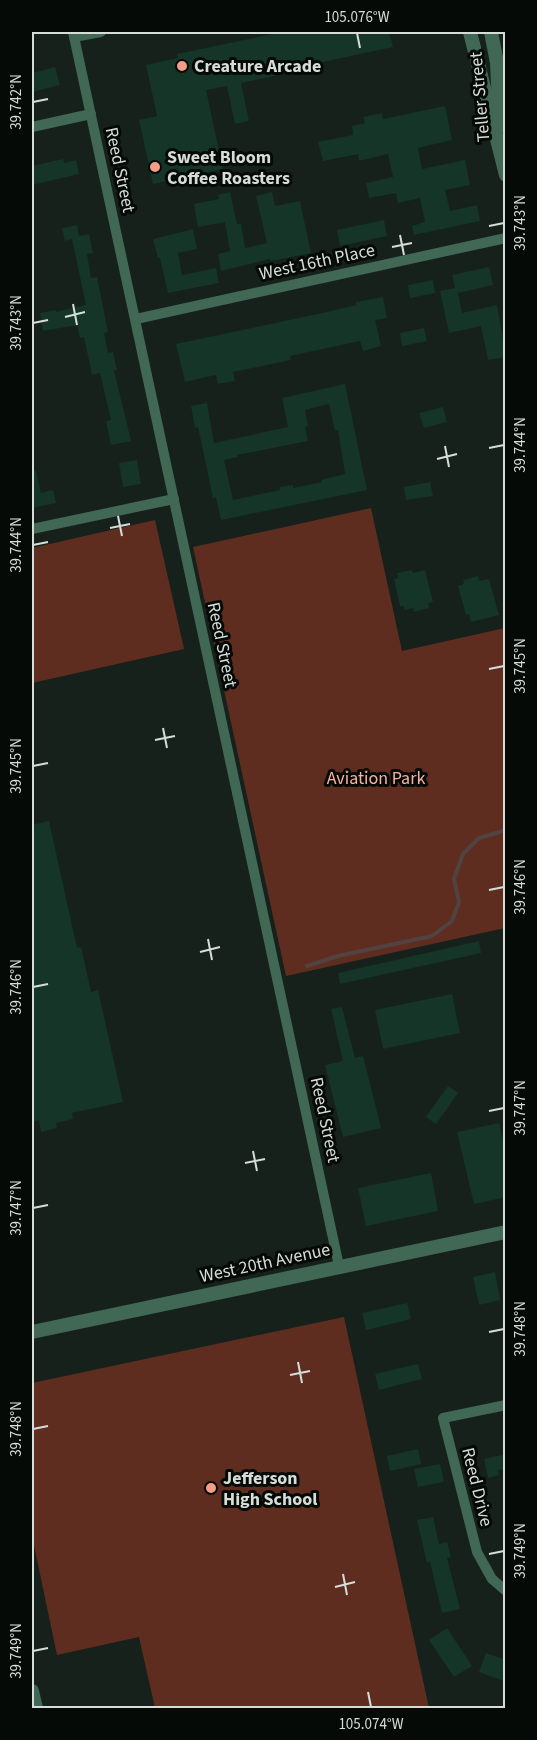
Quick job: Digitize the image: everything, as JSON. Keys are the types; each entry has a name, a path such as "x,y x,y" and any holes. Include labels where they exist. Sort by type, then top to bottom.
{"street":[{"path":"74,34 101,32"},
{"name":"Teller Street","path":"470,32 504,168"},
{"name":"Teller Street","path":"491,32 497,63 504,168"},
{"name":"Reed Street","path":"74,34 339,1266"},
{"path":"32,127 91,114"},
{"name":"West 16th Place","path":"135,319 506,238"},
{"path":"32,529 174,499"},
{"name":"West 20th Avenue","path":"32,1332 506,1232"},
{"name":"Reed Drive","path":"506,1405 442,1418 477,1552 492,1580 506,1591"},
{"path":"32,1691 36,1708"}],"green space":[{"name":"Aviation Park","path":"371,508 402,651 505,628 505,928 286,976 193,547"},
{"path":"155,520 184,649 32,683 32,548"},
{"name":"Jefferson High School","path":"344,1317 429,1708 155,1708 139,1637 57,1655 32,1536 32,1383"}],"building":[{"path":"282,32 389,32 393,47 304,66 305,69 241,83 249,121 235,124 227,86 206,90 223,169 153,184 139,120 157,116 146,65 178,58 177,54"},
{"path":"55,67 60,85 32,92 32,73"},
{"path":"445,106 452,140 418,148 422,169 465,160 470,185 445,190 450,211 477,205 480,221 414,235 412,226 425,222 420,198 398,203 396,193 369,198 366,183 393,177 388,154 359,161 358,154 323,161 318,142 353,135 352,126 365,123 363,117 382,113 383,119"},
{"path":"63,159 64,163 76,160 79,174 32,185 32,166"},
{"path":"230,192 237,224 241,224 245,248 267,243 256,196 272,192 275,206 300,201 311,253 271,261 270,259 221,271 218,254 230,251 225,222 198,227 194,204 219,199 218,195"},
{"path":"384,220 387,236 340,246 337,230"},
{"path":"77,225 79,236 89,234 93,253 87,254 91,278 97,277 108,332 104,333 108,353 113,352 117,370 114,370 131,441 111,445 106,421 111,420 100,373 92,375 84,337 80,338 77,325 43,331 40,313 86,305 72,239 65,241 62,228"},
{"path":"193,229 197,249 178,253 182,275 216,268 219,283 168,293 153,239"},
{"path":"489,267 493,285 458,293 462,313 497,305 506,357 488,360 481,326 449,333 440,291 455,288 452,275"},
{"path":"433,280 435,293 410,298 408,285"},
{"path":"383,297 387,318 375,320 381,346 363,351 360,341 290,356 291,360 233,372 235,381 218,384 216,375 185,382 176,344 327,312 356,305 356,302"},
{"path":"424,328 427,341 402,346 400,333"},
{"path":"345,384 367,490 221,520 216,497 213,498 198,427 195,428 191,406 207,403 214,443 288,427 282,398","holes":["329,404 335,431 338,430 345,474 321,480 322,482 293,488 293,485 279,487 280,490 233,500 224,460 238,457 237,455 308,441 305,410"]},
{"path":"443,407 447,422 424,428 419,413"},
{"path":"137,460 141,484 123,487 119,463"},
{"path":"32,471 36,471 41,493 53,490 56,503 32,508"},
{"path":"430,482 433,496 406,500 404,487"},
{"path":"412,570 413,573 425,570 433,602 428,603 429,608 414,612 413,608 405,610 404,606 400,606 394,579 398,578 397,573"},
{"path":"478,576 479,581 489,579 499,615 471,622 469,614 466,615 458,586 464,584 463,580"},
{"path":"49,821 77,948 81,947 91,992 98,990 123,1102 72,1113 73,1119 56,1123 57,1128 41,1132 39,1120 32,1122 32,825"},
{"path":"479,941 481,953 340,984 338,973"},
{"path":"452,994 460,1033 383,1049 375,1010"},
{"path":"342,1007 355,1058 363,1056 381,1128 343,1137 325,1065 343,1061 331,1009"},
{"path":"448,1086 458,1093 436,1124 426,1117"},
{"path":"499,1123 506,1153 506,1197 474,1204 457,1132"},
{"path":"431,1173 438,1211 366,1226 358,1188"},
{"path":"495,1272 500,1300 479,1305 473,1277"},
{"path":"407,1303 411,1319 366,1330 362,1313"},
{"path":"418,1364 422,1379 379,1390 375,1374"},
{"path":"418,1449 421,1464 390,1471 387,1456"},
{"path":"506,1454 506,1469 498,1470 499,1475 488,1478 484,1459"},
{"path":"440,1464 444,1482 418,1487 414,1469"},
{"path":"433,1517 439,1544 447,1542 451,1557 447,1558 460,1609 442,1613 417,1520"},
{"path":"447,1628 472,1666 454,1677 429,1640"},
{"path":"486,1653 506,1660 506,1682 479,1672"}],"waterway":[{"path":"307,966 338,956 432,936 452,921 459,902 454,879 463,854 479,838 506,830"}],"place":[{"name":"Creature Arcade","path":"182,66"},
{"name":"Sweet Bloom Coffee Roasters","path":"155,167"},
{"name":"Jefferson High School","path":"211,1488"}]}
